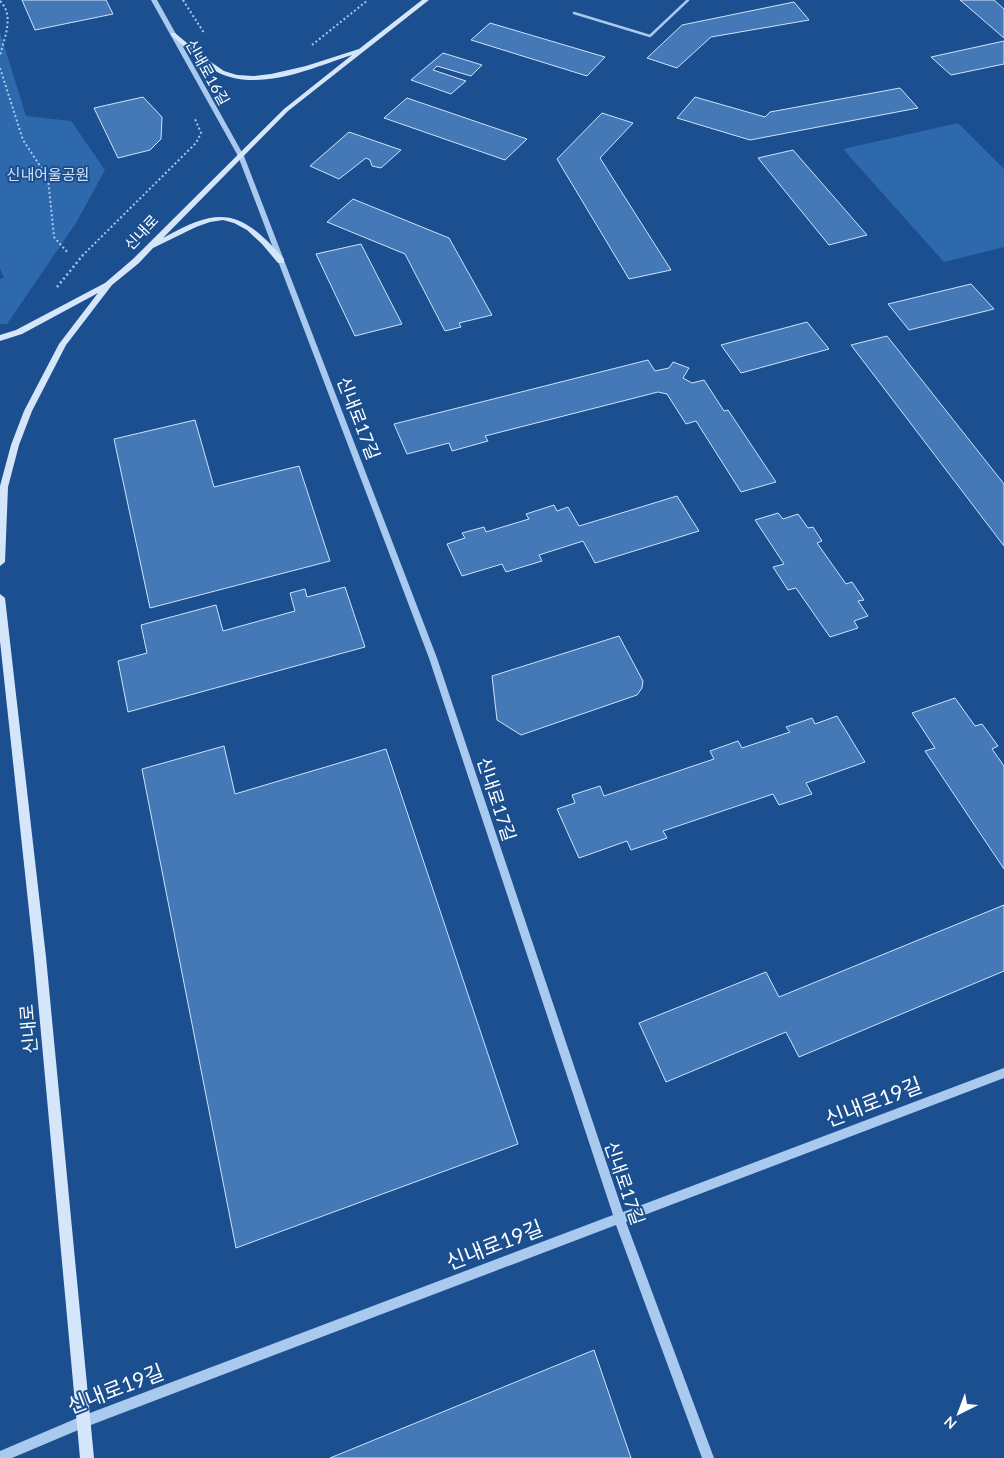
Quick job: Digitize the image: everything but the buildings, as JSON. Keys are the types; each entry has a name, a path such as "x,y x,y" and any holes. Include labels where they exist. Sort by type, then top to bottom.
{"main road":[{"name":"신내로","path":"0,562 4,487 15,445 28,411 63,344 109,283 145,251 286,110 426,0"},
{"path":"173,34 217,68 239,76 265,77 364,49"},
{"path":"145,251 192,224 214,219 229,219 241,222 252,229 281,261"},
{"path":"0,338 20,332 109,283"},
{"name":"신내로","path":"0,598 42,977 82,1422 87,1458"}],"street":[{"name":"신내로16길","path":"154,0 241,156"},
{"name":"신내로17길","path":"241,156 433,658 619,1217 708,1458"},
{"name":"신내로19길","path":"0,1457 82,1422 619,1217 1004,1073"}],"lane":[{"path":"574,13 650,36 688,0"}],"path":[{"path":"183,0 208,39"},
{"path":"308,48 368,0"},
{"path":"0,1 3,3 9,17 0,56"},
{"path":"0,68 22,140 48,178 54,237 68,254"},
{"path":"56,288 86,252 196,143 201,133 195,119"}],"green space":[{"name":"신내어울공원","path":"0,32 26,116 71,121 105,170 76,223 7,324 0,324 0,279 4,278 0,268"},
{"path":"958,123 1004,169 1004,247 944,262 843,149"}]}
